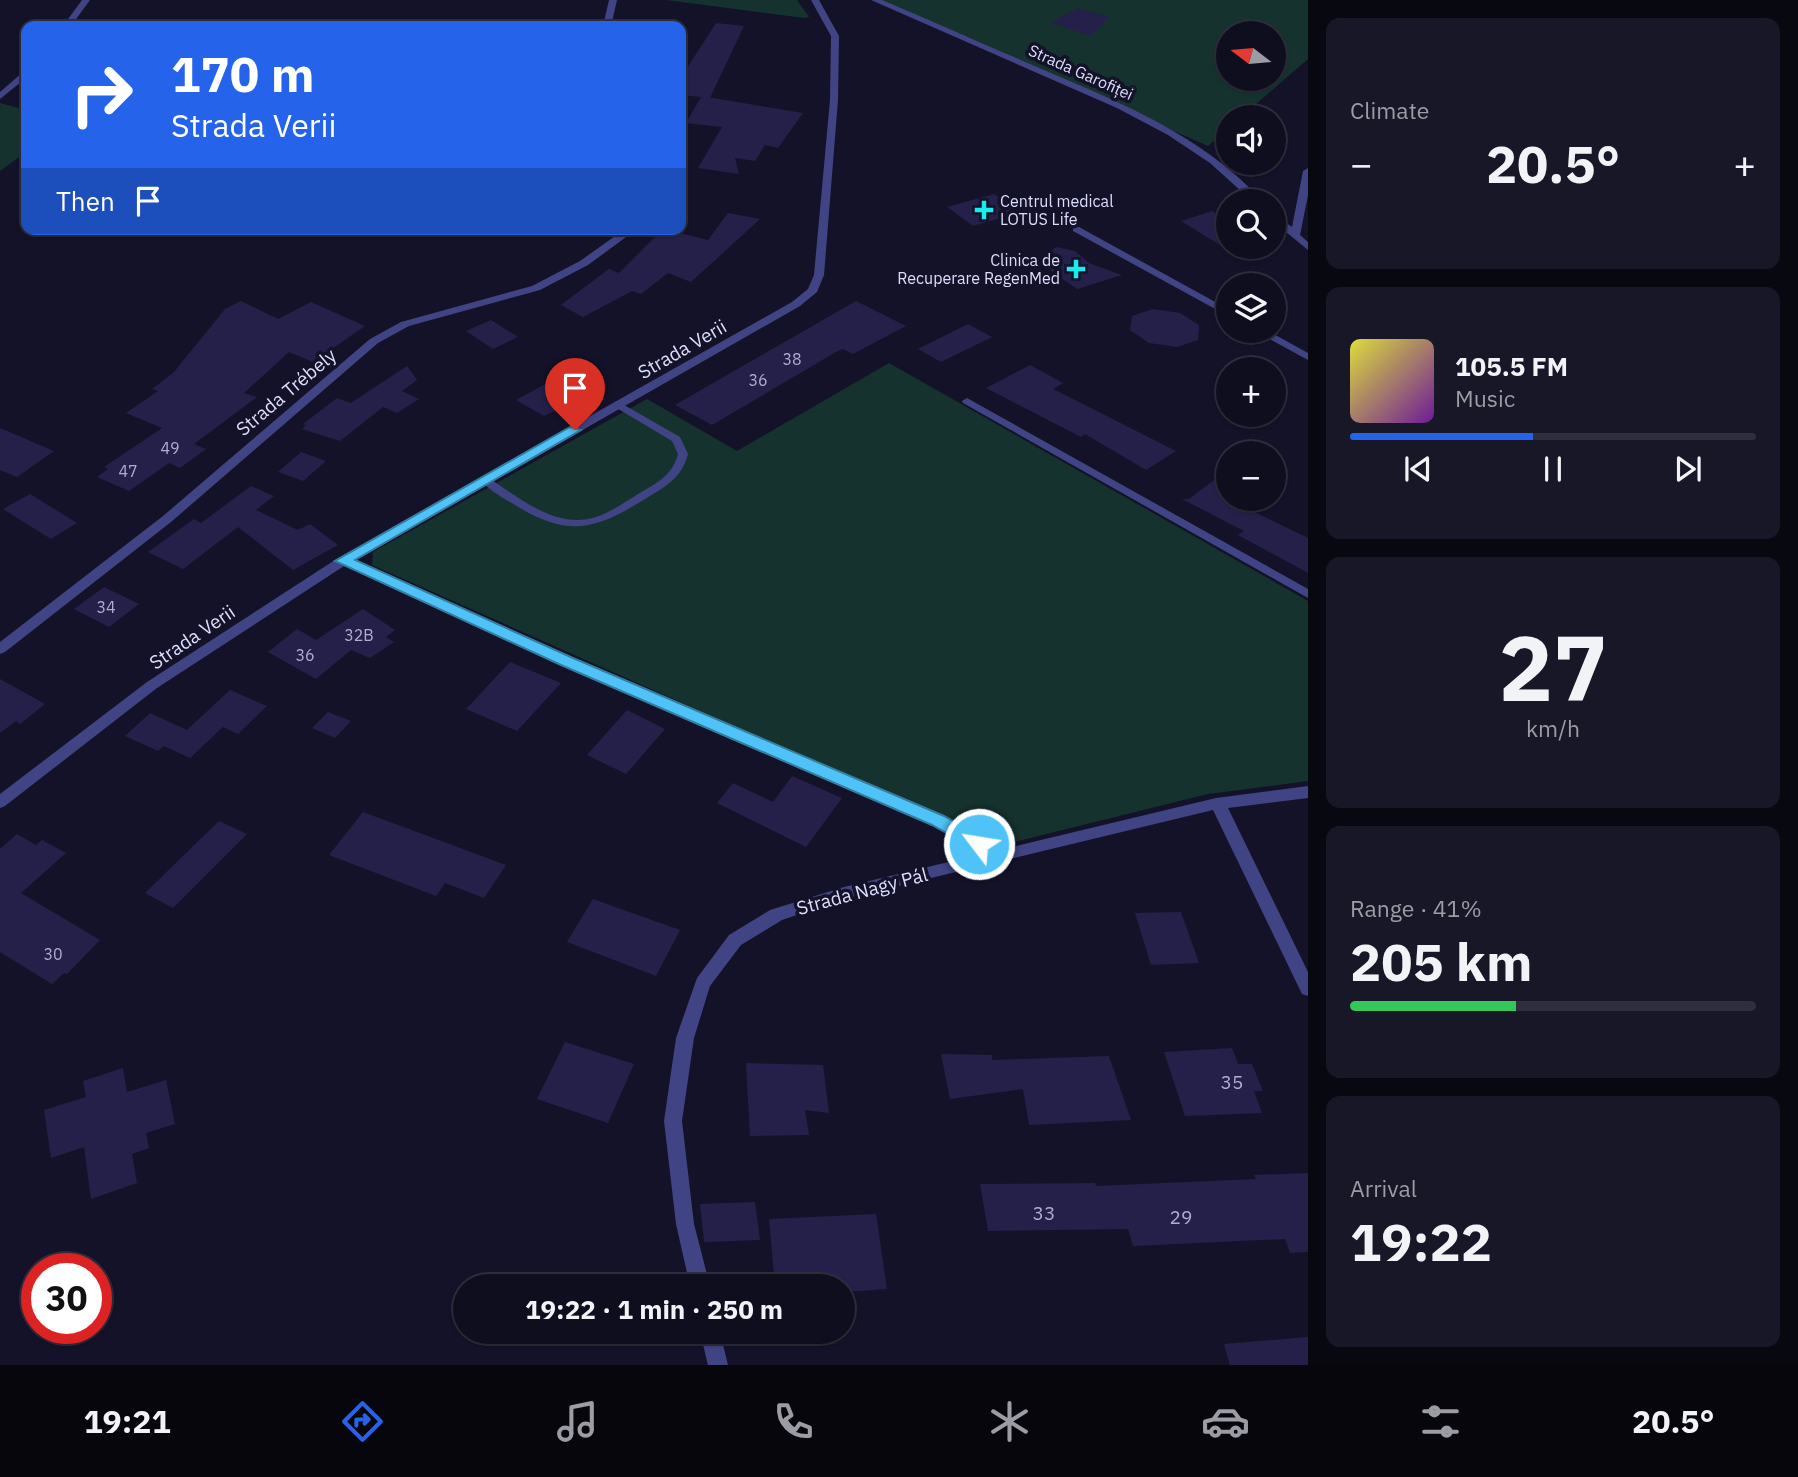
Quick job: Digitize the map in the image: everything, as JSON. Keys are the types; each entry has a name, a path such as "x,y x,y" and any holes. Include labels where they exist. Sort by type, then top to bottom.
{"street":[{"path":"71,21 86,0"},
{"path":"608,21 613,0"},
{"name":"Strada Verii","path":"0,802 152,685 343,561 796,304 817,283 834,100 835,36 816,0"},
{"name":"Strada Garofiței","path":"875,0 1120,106 1161,127 1213,161 1244,189"},
{"path":"0,96 21,78"},
{"path":"1295,236 1308,171"},
{"path":"1286,228 1308,247"},
{"path":"1076,229 1216,306"},
{"name":"Strada Trébely","path":"0,649 167,519 374,341 405,324 536,288 584,263 624,235"},
{"path":"1283,343 1308,357"},
{"path":"343,561 960,831 998,857"},
{"name":"Strada Nagy Pál","path":"697,1274 685,1224 673,1121 685,1038 703,983 735,940 776,915 844,893 1219,804 1308,792"},
{"path":"1219,804 1308,989"},
{"path":"713,1344 718,1365"}],"lane":[{"path":"967,401 1308,594"},
{"path":"485,480 545,518 568,523 590,523 608,516 671,480 681,467 684,454 676,439 619,405"}],"green space":[{"path":"666,0 797,0 809,17 804,18"},
{"path":"876,0 1308,0 1308,59 1286,78 1286,21 1216,21 1216,91 1271,91 1255,105 1216,105 1216,139 1208,146"},
{"path":"0,103 21,109 21,156 0,171"},
{"path":"889,363 1308,601 1308,781 1208,794 1002,845 372,565 373,552 647,399 737,451"}],"building":[{"path":"1078,8 1110,17 1091,36 1050,22"},
{"path":"716,23 744,26 710,98 803,113 778,148 765,145 755,161 735,158 739,174 698,168 722,127 686,123 701,97 686,96 686,68"},
{"name":"Centrul medical LOTUS Life","path":"994,194 1021,212 973,226 947,207"},
{"path":"1212,211 1216,213 1216,243 1181,221"},
{"path":"728,213 760,219 691,282 668,273 641,294 632,291 583,317 561,305 609,269 619,273 657,235 686,235 708,240"},
{"name":"Clinica de Recuperare RegenMed","path":"1056,247 1075,251 1089,263 1122,275 1077,289 1037,261"},
{"path":"241,301 278,319 311,302 365,326 313,362 289,352 244,393 257,397 194,444 206,449 180,468 169,463 129,491 97,477 108,469 104,467 162,428 126,413 158,391 152,389 174,372 225,309"},
{"path":"856,301 906,326 853,354 843,349 836,352 712,425 675,405"},
{"path":"1153,309 1180,313 1199,325 1198,340 1177,347 1149,343 1130,330 1132,316"},
{"path":"491,320 518,337 493,349 466,331"},
{"path":"968,324 992,337 941,362 918,349"},
{"path":"1030,365 1063,383 1053,389 1176,451 1146,470 1085,434 1081,437 986,388"},
{"path":"407,366 417,380 402,391 419,399 397,413 383,407 340,441 302,429 306,425 303,424 337,398 351,403"},
{"path":"560,376 589,395 544,416 516,400"},
{"path":"0,428 54,451 17,477 0,470"},
{"path":"301,452 326,461 303,481 278,472"},
{"path":"1214,480 1216,511 1253,511 1308,538 1308,573 1238,535 1244,531 1182,499 1189,499"},
{"path":"251,486 274,496 256,510 298,530 310,524 338,545 293,570 238,527 183,569 148,552 194,519 201,523"},
{"path":"30,494 77,523 51,539 3,509"},
{"path":"104,587 139,604 109,627 74,609"},
{"path":"363,609 395,630 386,637 394,642 370,658 351,650 316,679 268,652 297,629 316,640"},
{"path":"510,662 561,683 517,731 466,709"},
{"path":"0,679 45,704 20,724 16,721 0,733"},
{"path":"230,690 267,706 238,734 223,727 190,758 164,746 158,751 125,736 150,713 187,730"},
{"path":"627,710 665,729 626,774 587,755"},
{"path":"328,712 351,721 335,738 312,728"},
{"path":"792,776 842,798 806,847 717,803 733,783 773,802"},
{"path":"363,812 506,865 484,898 445,883 436,896 329,855"},
{"path":"219,821 247,834 173,908 145,893"},
{"path":"17,834 36,845 42,840 66,853 21,893 100,940 67,974 64,973 52,984 0,952 0,849"},
{"path":"593,899 680,930 656,976 567,942"},
{"path":"1181,912 1199,963 1151,965 1135,913"},
{"path":"565,1042 634,1064 608,1123 537,1099"},
{"path":"1232,1048 1238,1064 1252,1064 1263,1091 1254,1091 1262,1113 1185,1116 1164,1052"},
{"path":"941,1054 992,1055 992,1060 1109,1056 1131,1120 1029,1125 1023,1089 950,1099"},
{"path":"746,1063 823,1065 829,1113 805,1110 809,1135 750,1136"},
{"path":"123,1068 127,1092 166,1080 175,1124 146,1133 149,1148 132,1154 137,1183 91,1199 84,1147 51,1158 44,1110 86,1097 83,1081"},
{"path":"1308,1173 1308,1252 1290,1253 1285,1239 1133,1246 1128,1229 988,1231 980,1184 1095,1183 1096,1186 1256,1179 1254,1175"},
{"path":"755,1202 760,1240 704,1242 700,1204"},
{"path":"876,1214 887,1289 855,1291 855,1274 774,1274 769,1219"},
{"path":"1308,1337 1308,1365 1230,1365 1224,1344"}],"place":[{"name":"Centrul medical LOTUS Life","path":"984,210"},
{"name":"Clinica de Recuperare RegenMed","path":"1076,269"}],"route":[{"path":"575,430 343,561 567,662 938,821 979,844"}]}
